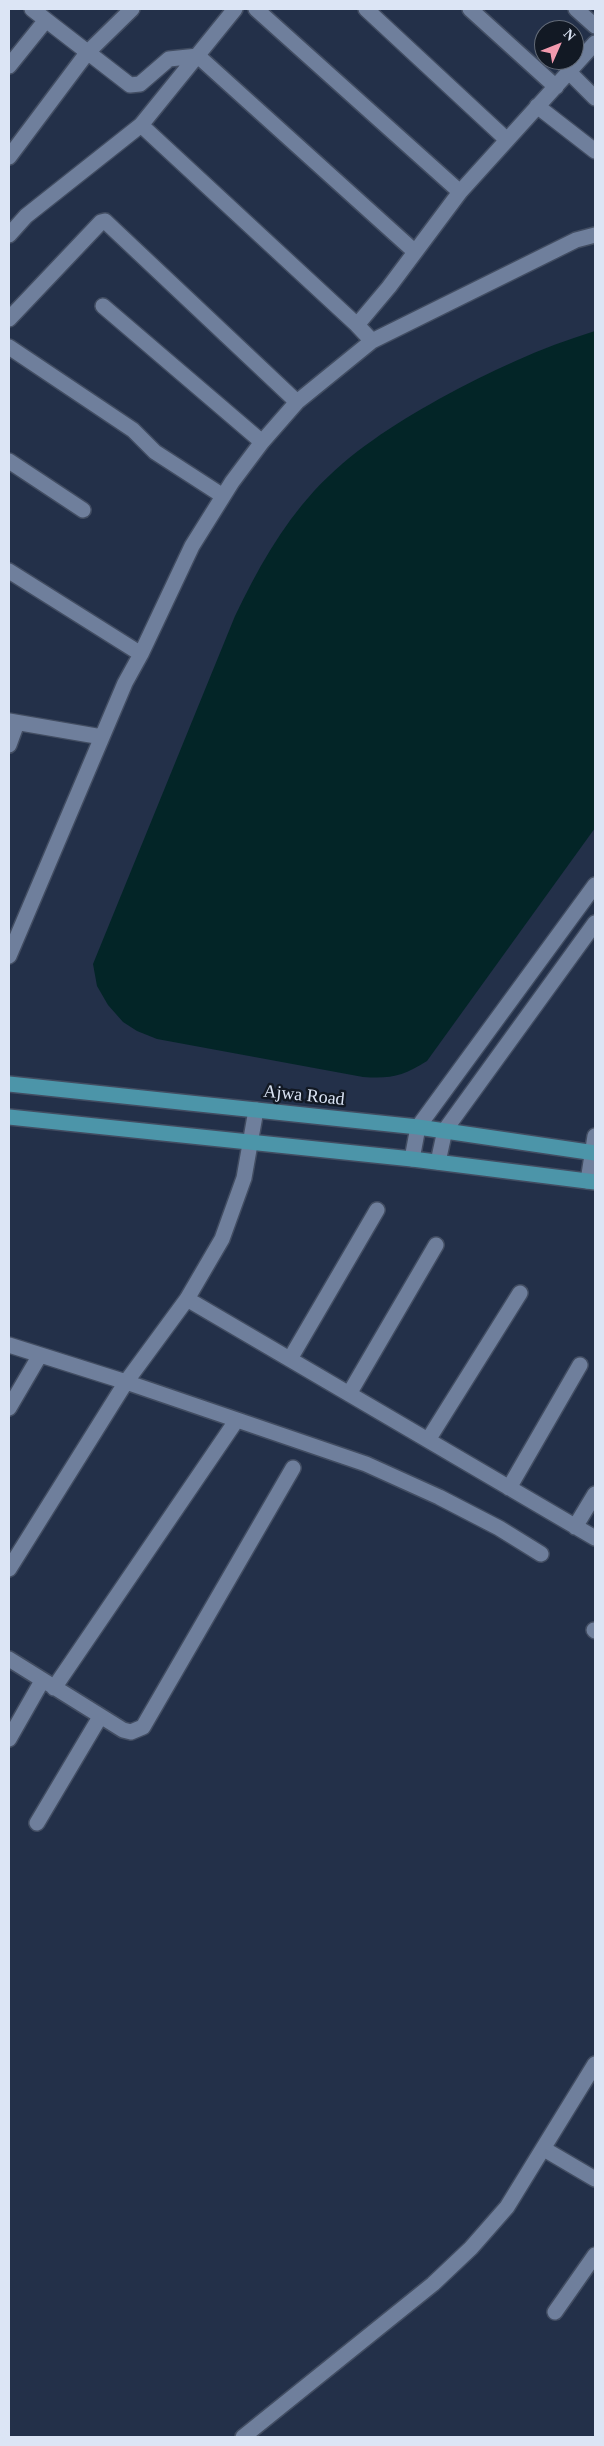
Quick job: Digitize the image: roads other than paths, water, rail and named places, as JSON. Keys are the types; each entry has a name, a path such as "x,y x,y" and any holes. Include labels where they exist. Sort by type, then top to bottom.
{"main road":[{"name":"Ajwa Road","path":"9,1084 418,1126 593,1152"},
{"path":"9,1117 412,1159 592,1181"}],"street":[{"path":"32,9 87,53 134,87 169,59 198,56 414,251"},
{"path":"12,148 87,53 132,9"},
{"path":"9,235 26,216 140,125 235,9"},
{"path":"256,9 460,192"},
{"path":"366,9 506,139"},
{"path":"470,9 556,87"},
{"path":"576,9 595,26"},
{"path":"9,66 46,20"},
{"path":"357,325 460,192 506,139 594,47"},
{"path":"569,72 595,98"},
{"path":"537,106 595,150"},
{"path":"140,125 372,341"},
{"path":"9,319 101,222 105,221 297,402"},
{"path":"9,956 14,932 125,683 141,654 192,546 223,496 262,442 297,402 372,341 576,240 595,234"},
{"path":"103,306 262,442"},
{"path":"9,347 133,430 155,452 223,496"},
{"path":"9,461 83,510"},
{"path":"9,571 141,654"},
{"path":"9,745 13,722 102,737"},
{"path":"412,1159 418,1126 595,885"},
{"path":"438,1162 445,1130 595,923"},
{"path":"9,1569 126,1382 188,1299 222,1238 244,1178 256,1110"},
{"path":"592,1181 595,1136"},
{"path":"290,1359 377,1210"},
{"path":"349,1394 436,1245"},
{"path":"428,1440 520,1294"},
{"path":"188,1299 595,1538"},
{"path":"9,1345 126,1382 236,1422 366,1464 439,1497 499,1528 541,1554"},
{"path":"9,1408 40,1355"},
{"path":"509,1488 580,1365"},
{"path":"9,1739 236,1422"},
{"path":"9,1659 100,1717 124,1730 132,1732 143,1727 292,1468"},
{"path":"575,1527 595,1494"},
{"path":"36,1823 100,1717"},
{"path":"243,2437 433,2284 471,2248 507,2207 544,2149 590,2086 595,2064"},
{"path":"544,2149 595,2179"},
{"path":"554,2312 595,2255"}]}
